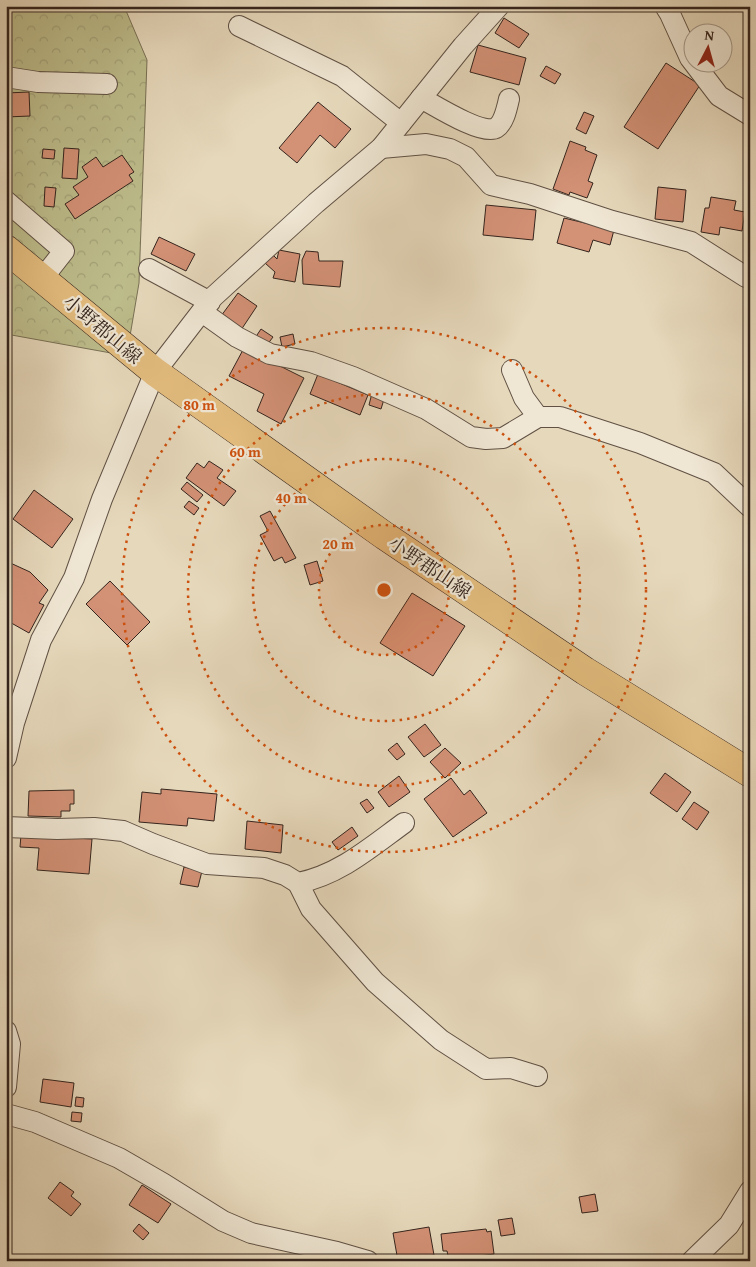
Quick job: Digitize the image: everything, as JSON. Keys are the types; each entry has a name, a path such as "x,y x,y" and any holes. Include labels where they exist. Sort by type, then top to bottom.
{"main road":[{"name":"小野郡山線","path":"6,249 154,372 385,536 585,671 750,773"}],"street":[{"path":"6,758 14,723 41,640 74,578 102,499 154,372 212,298 316,203 381,148 463,46 499,6"},
{"path":"665,6 690,58 719,96 750,115"},
{"path":"239,26 342,76 401,123"},
{"path":"6,77 38,82 107,84"},
{"path":"421,98 464,122 482,128 494,129 504,116 509,99"},
{"path":"381,148 426,144 450,149 466,157 491,185 530,194 612,221 691,242 746,277"},
{"path":"6,201 64,250 42,278"},
{"path":"149,269 206,307 236,337 270,354 311,362 352,377 426,409 471,436 486,439 503,438 538,417 560,417 640,443 714,473 750,507"},
{"path":"512,370 524,398 538,417"},
{"path":"298,883 312,880 348,864 404,823"},
{"path":"6,827 94,828 123,831 207,864 264,868 285,875 298,883 312,909 375,982 441,1040 486,1069 511,1068 537,1076"},
{"path":"6,1032 10,1044 6,1087"},
{"path":"6,1114 35,1122 118,1158 223,1221 251,1233 337,1252 368,1261"},
{"path":"692,1261 729,1225 750,1191"}],"green space":[{"path":"6,6 124,6 147,60 139,283 130,336 111,353 6,334"}],"building":[{"path":"504,18 529,34 519,48 495,33"},
{"path":"478,45 526,58 519,85 470,72"},
{"path":"666,63 700,85 658,149 624,127"},
{"path":"546,66 561,74 555,84 540,76"},
{"path":"29,92 30,116 6,117 6,93"},
{"path":"318,102 351,129 335,148 320,135 297,163 279,148"},
{"path":"584,112 594,116 586,134 576,129"},
{"path":"570,141 586,147 585,150 597,155 588,181 593,183 587,198 570,192 569,195 553,189"},
{"path":"64,148 79,149 77,179 62,178"},
{"path":"43,149 55,150 54,159 42,158"},
{"path":"122,155 134,172 129,175 133,181 75,219 65,204 79,195 73,187 88,177 82,167 96,157 103,167"},
{"path":"45,187 56,188 54,207 44,206"},
{"path":"658,187 686,190 683,222 655,219"},
{"path":"711,197 736,201 734,210 745,212 742,231 720,227 719,235 701,232 705,208 709,208"},
{"path":"486,205 536,210 533,240 483,235"},
{"path":"564,218 614,230 610,245 593,240 589,252 557,243"},
{"path":"159,237 195,254 186,271 151,254"},
{"path":"279,250 300,254 295,282 273,278 275,272 265,263 273,255 277,259"},
{"path":"306,251 318,252 319,261 343,261 340,287 303,284 302,260"},
{"path":"238,293 257,306 241,330 221,316"},
{"path":"261,329 273,337 267,345 255,338"},
{"path":"293,334 295,344 282,347 280,337"},
{"path":"244,348 304,378 281,424 257,411 264,394 229,376"},
{"path":"318,374 368,395 360,415 310,394"},
{"path":"372,393 385,396 381,409 369,405"},
{"path":"209,461 223,470 217,478 236,491 224,506 186,478 197,463 204,468"},
{"path":"187,482 203,495 197,502 181,489"},
{"path":"34,490 73,519 52,548 13,519"},
{"path":"189,501 199,508 194,515 184,507"},
{"path":"270,511 296,558 285,563 282,557 274,561 260,535 268,531 260,516"},
{"path":"6,561 30,572 48,590 39,603 44,605 29,633 6,620"},
{"path":"317,561 323,581 310,585 304,565"},
{"path":"110,581 150,622 127,645 86,604"},
{"path":"412,593 465,626 433,676 380,643"},
{"path":"425,724 441,745 424,757 408,737"},
{"path":"397,743 405,754 397,760 388,750"},
{"path":"445,748 461,763 445,778 430,762"},
{"path":"665,773 691,792 677,812 650,793"},
{"path":"399,776 410,792 389,807 378,792"},
{"path":"451,778 464,795 470,790 487,813 453,837 424,799"},
{"path":"161,789 217,794 214,821 188,818 187,826 139,822 142,792 161,794"},
{"path":"74,790 74,804 70,804 70,811 61,811 61,817 28,816 29,791"},
{"path":"367,799 374,808 367,813 360,803"},
{"path":"694,802 709,812 697,830 682,819"},
{"path":"247,821 283,825 281,853 245,849"},
{"path":"352,827 358,836 338,850 332,842"},
{"path":"21,835 92,839 89,874 37,870 39,848 20,847"},
{"path":"184,867 202,871 198,887 180,884"},
{"path":"43,1079 74,1083 71,1107 40,1102"},
{"path":"76,1097 84,1098 83,1107 75,1106"},
{"path":"72,1112 82,1113 81,1122 71,1121"},
{"path":"60,1182 74,1192 71,1196 81,1204 71,1216 48,1198"},
{"path":"142,1185 171,1204 158,1223 129,1205"},
{"path":"595,1194 598,1211 582,1213 579,1197"},
{"path":"512,1218 515,1234 501,1236 498,1220"},
{"path":"139,1224 149,1233 143,1240 133,1231"},
{"path":"429,1227 434,1255 398,1261 393,1233"},
{"path":"486,1229 487,1232 491,1231 494,1254 449,1260 447,1251 443,1251 441,1234"}]}
